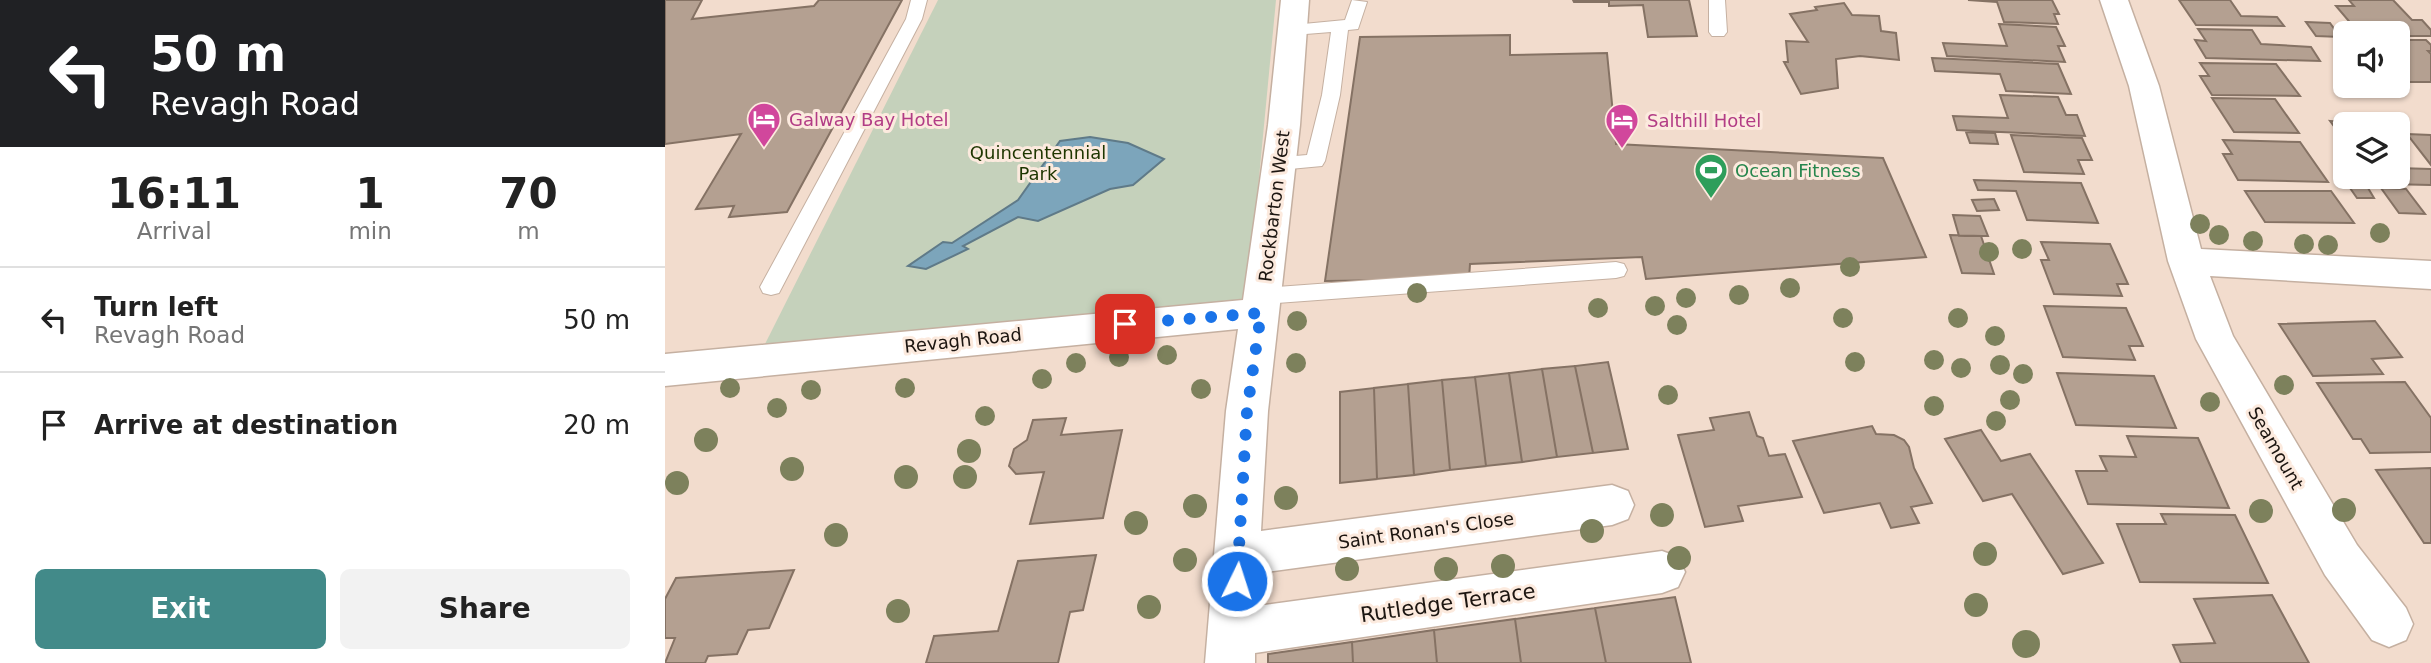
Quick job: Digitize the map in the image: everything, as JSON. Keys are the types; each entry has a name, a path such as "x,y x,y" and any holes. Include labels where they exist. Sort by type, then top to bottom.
{"street":[{"name":"Seamount","path":"2114,0 2144,86 2186,261 2203,312 2232,373 2341,560 2389,624"},
{"name":"Rockbarton West","path":"1232,648 1247,411 1279,163 1294,15"},
{"path":"2186,261 2431,275"},
{"name":"Revagh Road","path":"665,370 1071,329 1262,305"},
{"name":"Saint Ronan's Close","path":"1239,555 1612,505"},
{"name":"Rutledge Terrace","path":"1232,648 1662,572"}],"lane":[{"path":"771,287 914,19 919,0"},
{"path":"1717,0 1718,32"},
{"path":"1294,15 1341,28 1355,21 1359,2"},
{"path":"1279,163 1315,161 1331,95 1341,28"},
{"path":"1262,305 1616,270"}],"green space":[{"name":"Quincentennial Park","path":"938,0 1276,0 1247,303 762,350"}],"water":[{"path":"1090,137 1128,143 1164,159 1133,185 1110,189 1038,221 1018,217 963,246 968,249 926,269 908,266 943,242 952,243 1018,200 1060,141"}],"building":[{"path":"665,0 702,0 692,19 814,6 819,0 902,0 787,212 729,217 734,206 696,209 741,134 665,144"},
{"path":"1573,0 1689,0 1697,36 1648,37 1643,5 1609,6 1609,2"},
{"path":"1968,0 2052,0 2059,14 2054,14 2058,24 2004,22 1997,2"},
{"path":"2179,0 2230,0 2241,16 2277,17 2284,26 2196,25"},
{"path":"2349,0 2393,0 2412,20 2422,20 2431,30 2431,36 2410,36 2410,21 2349,21 2336,6 2354,6"},
{"path":"1844,3 1852,15 1879,16 1881,31 1896,33 1899,60 1860,56 1836,59 1838,88 1801,94 1784,62 1788,62 1786,41 1808,42 1790,14"},
{"path":"2306,22 2330,23 2333,27 2333,37 2316,36"},
{"path":"1999,24 2056,27 2065,46 2058,46 2065,62 1947,56 1943,43 2007,46"},
{"path":"2198,29 2252,30 2261,44 2311,47 2320,61 2206,58 2195,40 2206,41"},
{"name":"Salthill Hotel","path":"1510,35 1510,55 1607,53 1616,144 1883,158 1926,257 1646,279 1642,257 1470,264 1469,279 1325,281 1360,37"},
{"path":"2410,40 2426,40 2431,45 2431,51 2428,51 2431,54 2431,82 2410,82"},
{"path":"1932,58 2058,64 2071,94 2006,91 2000,74 1935,71"},
{"path":"2200,63 2276,64 2300,96 2212,95 2200,76 2209,76"},
{"path":"2000,95 2058,97 2066,115 2077,115 2085,136 1957,130 1953,116 2008,118"},
{"path":"2212,98 2275,99 2299,133 2234,132"},
{"path":"1966,132 1995,133 1998,144 1970,143"},
{"path":"2410,134 2431,135 2431,165 2410,138"},
{"path":"2011,135 2082,138 2092,160 2078,160 2084,174 2024,172"},
{"path":"2223,140 2300,142 2328,182 2238,180 2223,154 2232,154"},
{"path":"2410,168 2431,169 2431,185 2410,185"},
{"path":"1974,180 2081,183 2098,223 2027,220 2016,191 1978,190"},
{"path":"2351,189 2369,189 2374,198 2357,198"},
{"path":"2382,189 2406,189 2425,214 2399,213"},
{"path":"2245,191 2331,191 2354,223 2265,222"},
{"path":"1994,199 1999,210 1977,211 1972,200"},
{"path":"1953,215 1980,216 1988,236 1959,236"},
{"path":"1950,235 1981,236 1994,274 1962,273"},
{"path":"2041,242 2110,244 2128,284 2117,284 2122,296 2054,294 2041,260 2049,260"},
{"path":"2044,306 2126,308 2143,346 2129,346 2135,360 2063,357"},
{"path":"2375,321 2402,357 2372,359 2383,374 2313,376 2279,324"},
{"path":"1608,362 1628,449 1593,453 1575,366"},
{"path":"1575,366 1593,453 1557,457 1542,369"},
{"path":"1542,369 1557,457 1522,462 1509,373"},
{"path":"1509,373 1522,462 1486,466 1475,377"},
{"path":"2057,373 2154,376 2176,428 2076,425"},
{"path":"1475,377 1486,466 1450,470 1442,380"},
{"path":"1442,380 1450,470 1414,475 1408,384"},
{"path":"2405,382 2431,418 2431,452 2370,453 2361,439 2353,439 2317,383"},
{"path":"1408,384 1414,475 1377,479 1374,388"},
{"path":"1374,388 1377,479 1340,483 1340,392"},
{"path":"1749,412 1757,436 1763,438 1769,456 1785,454 1802,497 1738,506 1743,521 1705,527 1678,435 1714,430 1710,418"},
{"path":"1066,418 1061,435 1122,430 1103,518 1030,524 1044,472 1016,474 1009,466 1014,449 1027,440 1033,420"},
{"path":"1872,426 1876,434 1894,435 1904,440 1909,447 1914,468 1932,503 1911,507 1919,523 1891,528 1880,503 1824,513 1793,441"},
{"path":"1981,430 2001,461 2030,454 2103,563 2063,574 2012,494 1983,501 1945,439"},
{"path":"2127,436 2198,438 2229,508 2088,504 2076,471 2107,471 2100,456 2136,457"},
{"path":"2431,468 2431,543 2424,543 2376,470"},
{"path":"2161,514 2235,515 2268,583 2140,582 2117,524 2166,524"},
{"path":"1096,555 1083,610 1070,612 1058,663 926,663 934,636 998,631 1018,561"},
{"path":"794,570 769,628 748,630 737,654 708,656 705,663 665,663 675,638 665,638 665,599 676,578"},
{"path":"2272,595 2309,663 2181,663 2173,645 2215,643 2194,599"},
{"path":"1675,597 1691,663 1606,663 1595,608"},
{"path":"1595,608 1606,663 1521,663 1515,619"},
{"path":"1515,619 1521,663 1437,663 1434,630"},
{"path":"1434,630 1437,663 1353,663 1352,642"},
{"path":"1352,642 1353,663 1268,663 1268,654"}],"place":[{"name":"Galway Bay Hotel","path":"764,149"},
{"name":"Salthill Hotel","path":"1622,150"},
{"name":"Ocean Fitness","path":"1711,200"}],"route":[{"path":"1125,324 1261,313 1247,411 1237,581"}]}
